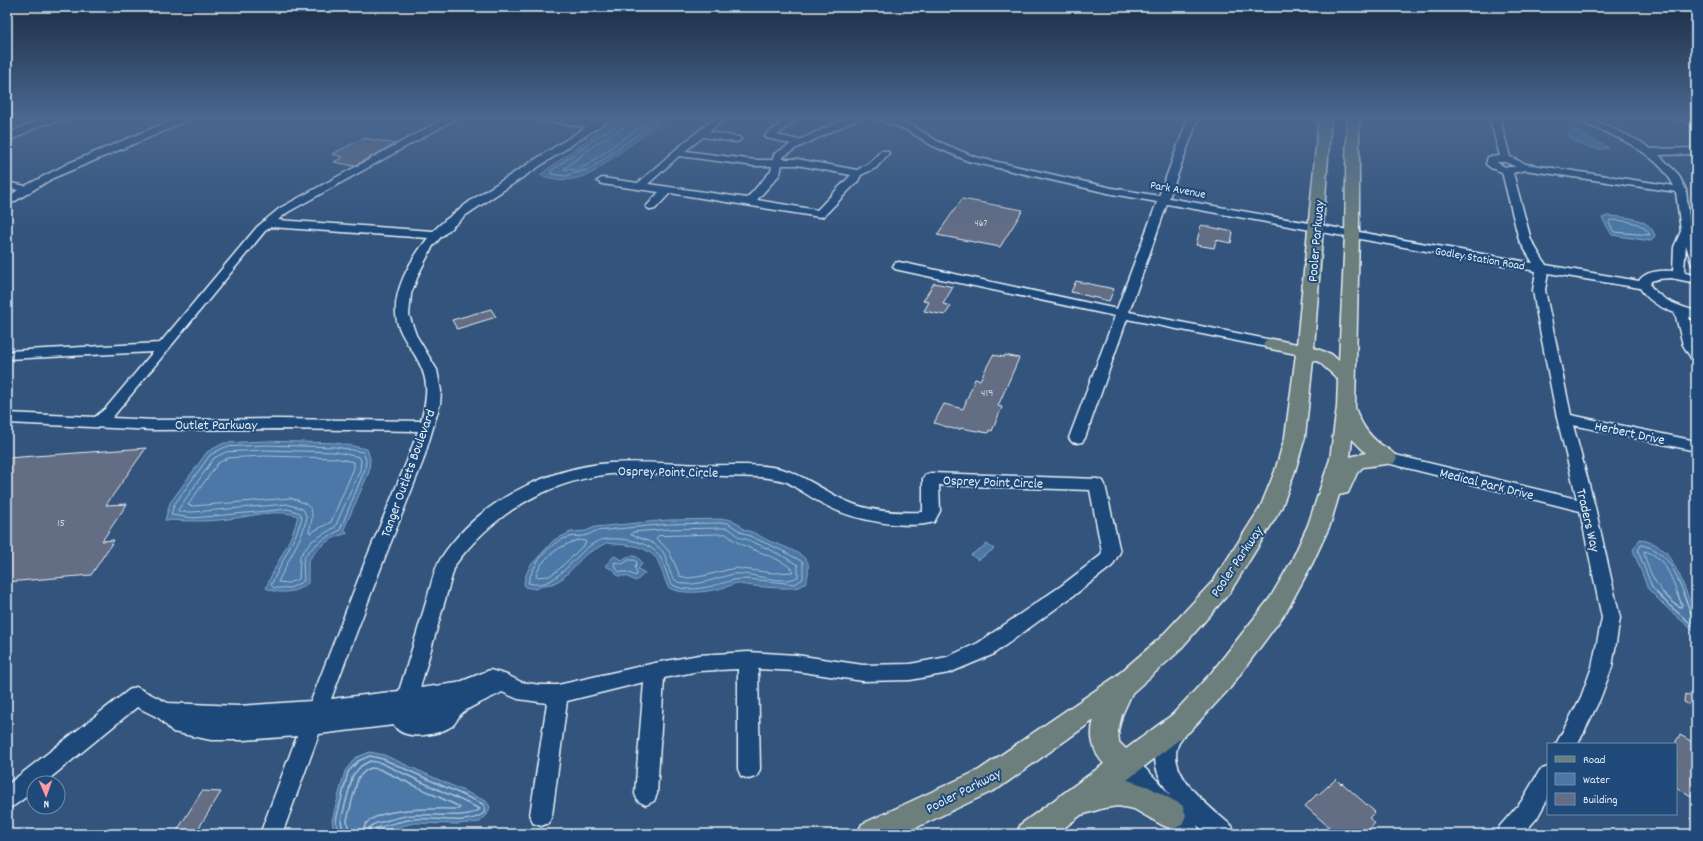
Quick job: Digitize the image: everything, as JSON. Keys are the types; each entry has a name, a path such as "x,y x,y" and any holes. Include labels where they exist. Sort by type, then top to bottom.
{"main road":[{"name":"Pooler Parkway","path":"872,834 989,779 1124,685 1168,646 1222,586 1270,509 1285,472 1295,437 1305,351 1322,155"},
{"path":"1030,834 1181,723 1221,680 1278,605 1301,564 1322,517 1340,460 1346,407 1352,234 1353,155"},
{"path":"1272,344 1293,341 1301,337 1307,329"},
{"path":"1272,344 1305,351 1325,358 1347,377"},
{"path":"1272,344 1293,360 1302,379"},
{"path":"1346,407 1352,425 1362,440 1387,458"},
{"path":"1322,517 1337,503 1346,471 1354,463 1365,459 1387,458"},
{"path":"1124,685 1110,714 1104,732 1107,746 1124,765"},
{"path":"1072,804 1117,792 1131,794 1144,798 1181,824"}],"street":[{"path":"7,203 26,189 59,171 96,155"},
{"path":"99,422 111,411 261,229 284,210 384,155"},
{"name":"Tanger Outlets Boulevard","path":"271,834 314,717 414,461 433,403 434,380 427,361 405,325 404,305 407,286 429,244 438,232 482,199 549,155"},
{"path":"640,186 674,155"},
{"path":"692,155 736,162 797,162 857,173 866,171 873,166 882,155"},
{"path":"750,202 776,172 779,155"},
{"name":"Park Avenue","path":"964,155 972,159 1112,191 1316,228"},
{"path":"1077,438 1112,346 1122,314 1180,155"},
{"path":"1504,155 1525,240 1542,269"},
{"path":"1652,155 1675,177 1681,190 1686,230 1691,241 1696,262"},
{"path":"1506,165 1520,170 1522,167 1681,190"},
{"path":"602,181 750,202 820,214 857,173"},
{"path":"7,185 26,189"},
{"path":"651,207 667,190"},
{"path":"272,220 438,232"},
{"name":"Godley Station Road","path":"1316,228 1542,269 1644,285"},
{"path":"1679,275 1678,261 1681,239 1686,230"},
{"path":"1523,265 1525,240"},
{"name":"Traders Way","path":"1523,265 1539,290"},
{"path":"899,266 1122,314 1272,344"},
{"name":"Traders Way","path":"1542,269 1539,290 1564,418 1587,507 1612,618 1602,667 1590,699 1568,743"},
{"path":"1696,279 1679,275 1664,274 1652,276 1646,279 1644,285 1647,291 1655,298 1681,311 1696,315"},
{"path":"1681,311 1690,345 1696,355"},
{"path":"7,355 163,347"},
{"name":"Outlet Parkway","path":"7,418 154,425 277,424 426,426"},
{"name":"Herbert Drive","path":"1564,418 1696,446"},
{"name":"Medical Park Drive","path":"1387,458 1587,507"},
{"name":"Osprey Point Circle","path":"7,798 47,768 136,696 166,712 180,725 211,731 244,731 314,717 340,723 405,706 456,700 494,687 500,681 518,690 540,694 558,694 655,671 699,664 748,660 796,663 863,672 910,672 949,665 985,650 1106,561 1111,552 1097,485 930,479 932,511 928,518 917,518 868,514 842,506 789,476 765,473 628,469 597,470 571,476 551,483 510,502 470,533 457,547 447,563 405,706 403,721 407,725 414,726 438,724 445,721 451,714 456,700"},
{"path":"748,660 749,769"},
{"path":"646,794 655,671"},
{"path":"541,815 558,694"},
{"path":"1181,723 1166,748 1165,761 1171,780 1192,804 1224,834"},
{"path":"1124,765 1138,776 1181,824"},
{"path":"1508,834 1529,810 1547,779"}],"water":[{"path":"566,155 616,155 592,173 579,178 560,180 540,175"},
{"path":"1607,216 1636,219 1648,225 1655,236 1650,241 1612,235 1602,218"},
{"path":"265,441 337,443 367,449 370,458 369,472 344,529 348,533 335,537 325,543 308,561 308,583 298,589 288,592 277,592 266,588 292,535 298,516 272,513 212,521 165,520 170,503 207,452 224,443"},
{"path":"728,519 738,523 744,530 779,544 802,556 808,563 808,577 804,584 795,588 778,588 736,583 701,592 682,592 668,587 657,559 652,554 635,546 606,543 585,555 563,578 558,581 536,589 525,587 524,583 530,566 554,540 571,532 586,531 595,527 669,520"},
{"path":"1640,539 1655,544 1666,552 1679,574 1696,616 1696,633 1648,589 1633,550"},
{"path":"987,544 994,549 978,560 971,555"},
{"path":"614,556 622,560 631,556 639,558 642,564 638,569 645,573 636,581 626,576 618,576 614,570 605,566"},
{"path":"370,752 384,755 486,801 490,807 487,815 480,822 457,824 414,823 369,834 337,834 334,832 332,820 345,771 355,758"}],"building":[{"path":"337,155 374,155 354,166 334,162 343,157"},
{"path":"962,199 1023,210 1000,247 937,235"},
{"path":"1201,225 1233,232 1231,243 1216,240 1214,248 1196,245"},
{"path":"1076,281 1114,289 1109,301 1071,292"},
{"path":"934,283 953,287 943,304 951,306 945,315 924,311 929,302 923,301"},
{"path":"491,309 496,317 457,329 452,320"},
{"path":"993,355 1004,357 1005,355 1019,358 998,406 1002,407 992,431 989,430 988,433 961,428 954,429 934,423 944,404 963,409 975,379 980,380"},
{"path":"146,448 106,505 127,504 102,541 114,540 91,575 7,582 7,458"},
{"path":"1685,694 1696,699 1696,708 1684,702"},
{"path":"1680,735 1696,744 1696,799 1677,788 1676,741"},
{"path":"1336,779 1375,812 1369,818 1375,823 1365,834 1337,834 1305,806"},
{"path":"202,791 221,792 195,834 175,834"}]}
